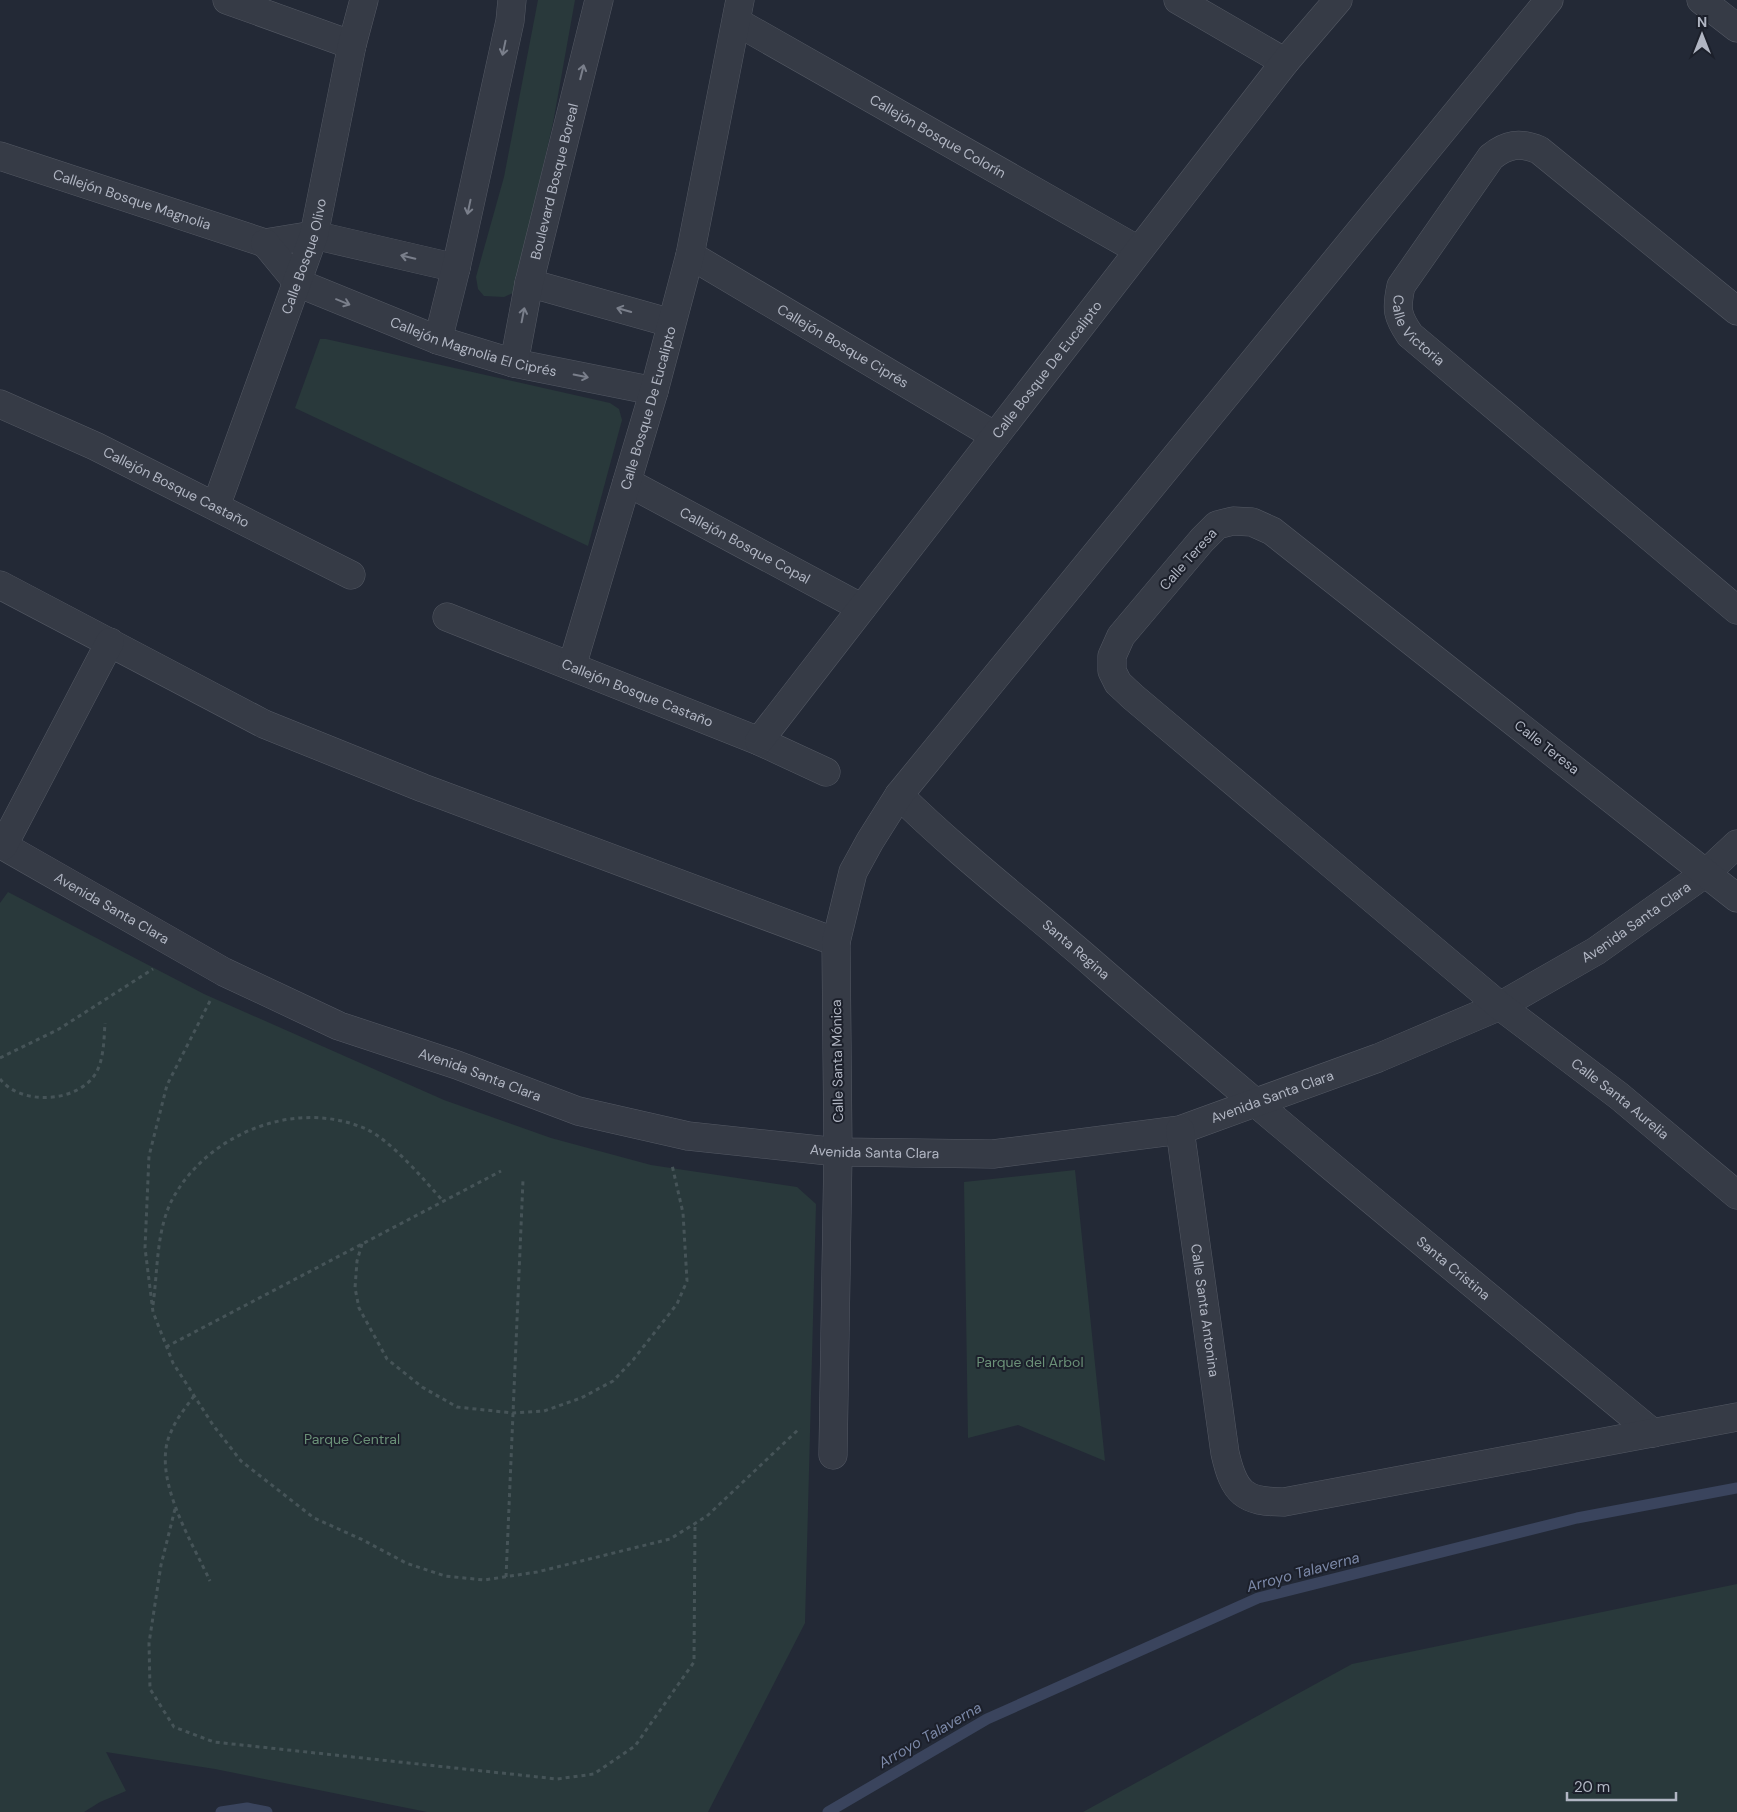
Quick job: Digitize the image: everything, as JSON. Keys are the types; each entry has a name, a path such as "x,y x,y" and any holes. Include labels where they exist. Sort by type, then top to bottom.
{"street":[{"path":"227,0 352,45"},
{"name":"Calle Bosque Olivo","path":"216,506 314,235 352,45 364,0"},
{"path":"438,340 456,268 510,21 512,0"},
{"name":"Boulevard Bosque Boreal","path":"514,363 529,283 599,0"},
{"path":"1178,0 1285,62"},
{"name":"Calle Bosque De Eucalipto","path":"759,741 1138,250 1285,62 1338,0"},
{"name":"Calle Santa Mónica","path":"833,1455 838,1152 836,942 853,872 870,840 899,796 1548,0"},
{"path":"1701,0 1737,28"},
{"name":"Calle Bosque De Eucalipto","path":"572,666 654,391 690,255 738,11"},
{"name":"Callejón Bosque Colorín","path":"738,11 1138,250"},
{"name":"Calle Victoria","path":"1737,311 1539,150 1526,145 1513,145 1501,149 1491,157 1401,286 1397,306 1400,321 1410,335 1737,610"},
{"name":"Callejón Bosque Magnolia","path":"0,156 265,243 314,235"},
{"path":"314,235 456,268"},
{"path":"265,243 298,283"},
{"name":"Callejón Bosque Ciprés","path":"690,255 996,436"},
{"name":"Callejón Magnolia El Ciprés","path":"298,283 438,340 514,363 654,391"},
{"path":"529,283 671,323"},
{"name":"Callejón Bosque Castaño","path":"0,404 95,446 350,575"},
{"name":"Callejón Bosque Copal","path":"627,482 862,608"},
{"name":"Calle Teresa","path":"1500,1006 1118,683 1112,671 1112,656 1121,636 1202,540 1217,525 1233,521 1252,522 1272,531 1707,872 1737,898"},
{"path":"0,585 264,724 432,792 836,942"},
{"name":"Callejón Bosque Castaño","path":"447,617 759,741 826,772"},
{"path":"2,845 110,642"},
{"name":"Santa Regina","path":"899,796 937,833 1043,920 1254,1104"},
{"name":"Avenida Santa Clara","path":"2,845 224,972 338,1026 457,1065 578,1111 688,1136 838,1152 993,1154 1180,1130 1378,1058 1500,1006 1596,951 1707,872 1737,844"},
{"name":"Calle Santa Aurelia","path":"1500,1006 1619,1096 1737,1195"},
{"name":"Santa Cristina","path":"1254,1104 1653,1433"},
{"name":"Calle Santa Antonina","path":"1180,1130 1225,1454 1228,1468 1238,1490 1249,1498 1265,1502 1284,1502 1653,1433"},
{"path":"1653,1433 1737,1417"}],"path":[{"path":"0,1058 58,1029 184,949"},
{"path":"224,972 167,1085 149,1156 145,1248 153,1312 173,1363 213,1425 241,1461 314,1518 363,1540 406,1563 445,1576 484,1580 537,1572 670,1539 695,1524 707,1516 760,1468 834,1391"},
{"path":"0,1079 6,1087 26,1095 46,1098 63,1096 86,1084 97,1072 103,1048 105,1023"},
{"path":"153,1312 158,1249 173,1199 196,1165 226,1142 244,1132 271,1123 301,1118 326,1118 366,1129 383,1141 443,1201"},
{"path":"362,1244 356,1261 355,1288 358,1301 373,1336 388,1359 422,1387 457,1407 513,1413 544,1411 581,1398 613,1381 639,1353 677,1304 687,1280 683,1213 665,1130"},
{"path":"166,1347 501,1171"},
{"path":"506,1576 524,1180"},
{"path":"194,1396 170,1432 164,1461 175,1509 210,1581"},
{"path":"175,1509 161,1564 149,1643 150,1689 174,1727 214,1742 557,1779 594,1774 635,1746 694,1662 695,1524"}],"green space":[{"path":"538,0 575,0 553,123 516,284 513,293 504,297 484,296 478,289 476,277 504,177"},
{"path":"320,339 610,403 619,409 622,420 588,546 295,408"},
{"name":"Parque Central","path":"8,892 204,994 444,1100 551,1138 651,1165 797,1187 816,1204 805,1623 708,1812 427,1812 215,1769 106,1752 126,1791 100,1802 84,1812 0,1812 0,903"},
{"name":"Parque del Arbol","path":"1075,1170 1105,1461 1018,1425 968,1438 964,1182"},
{"path":"1737,1584 1737,1812 1083,1812 1352,1664"}],"waterway":[{"name":"Arroyo Talaverna","path":"828,1812 987,1719 1258,1598 1577,1518 1737,1488"},
{"name":"Arroyo Talaverna","path":"221,1812 247,1808 267,1812"}]}
